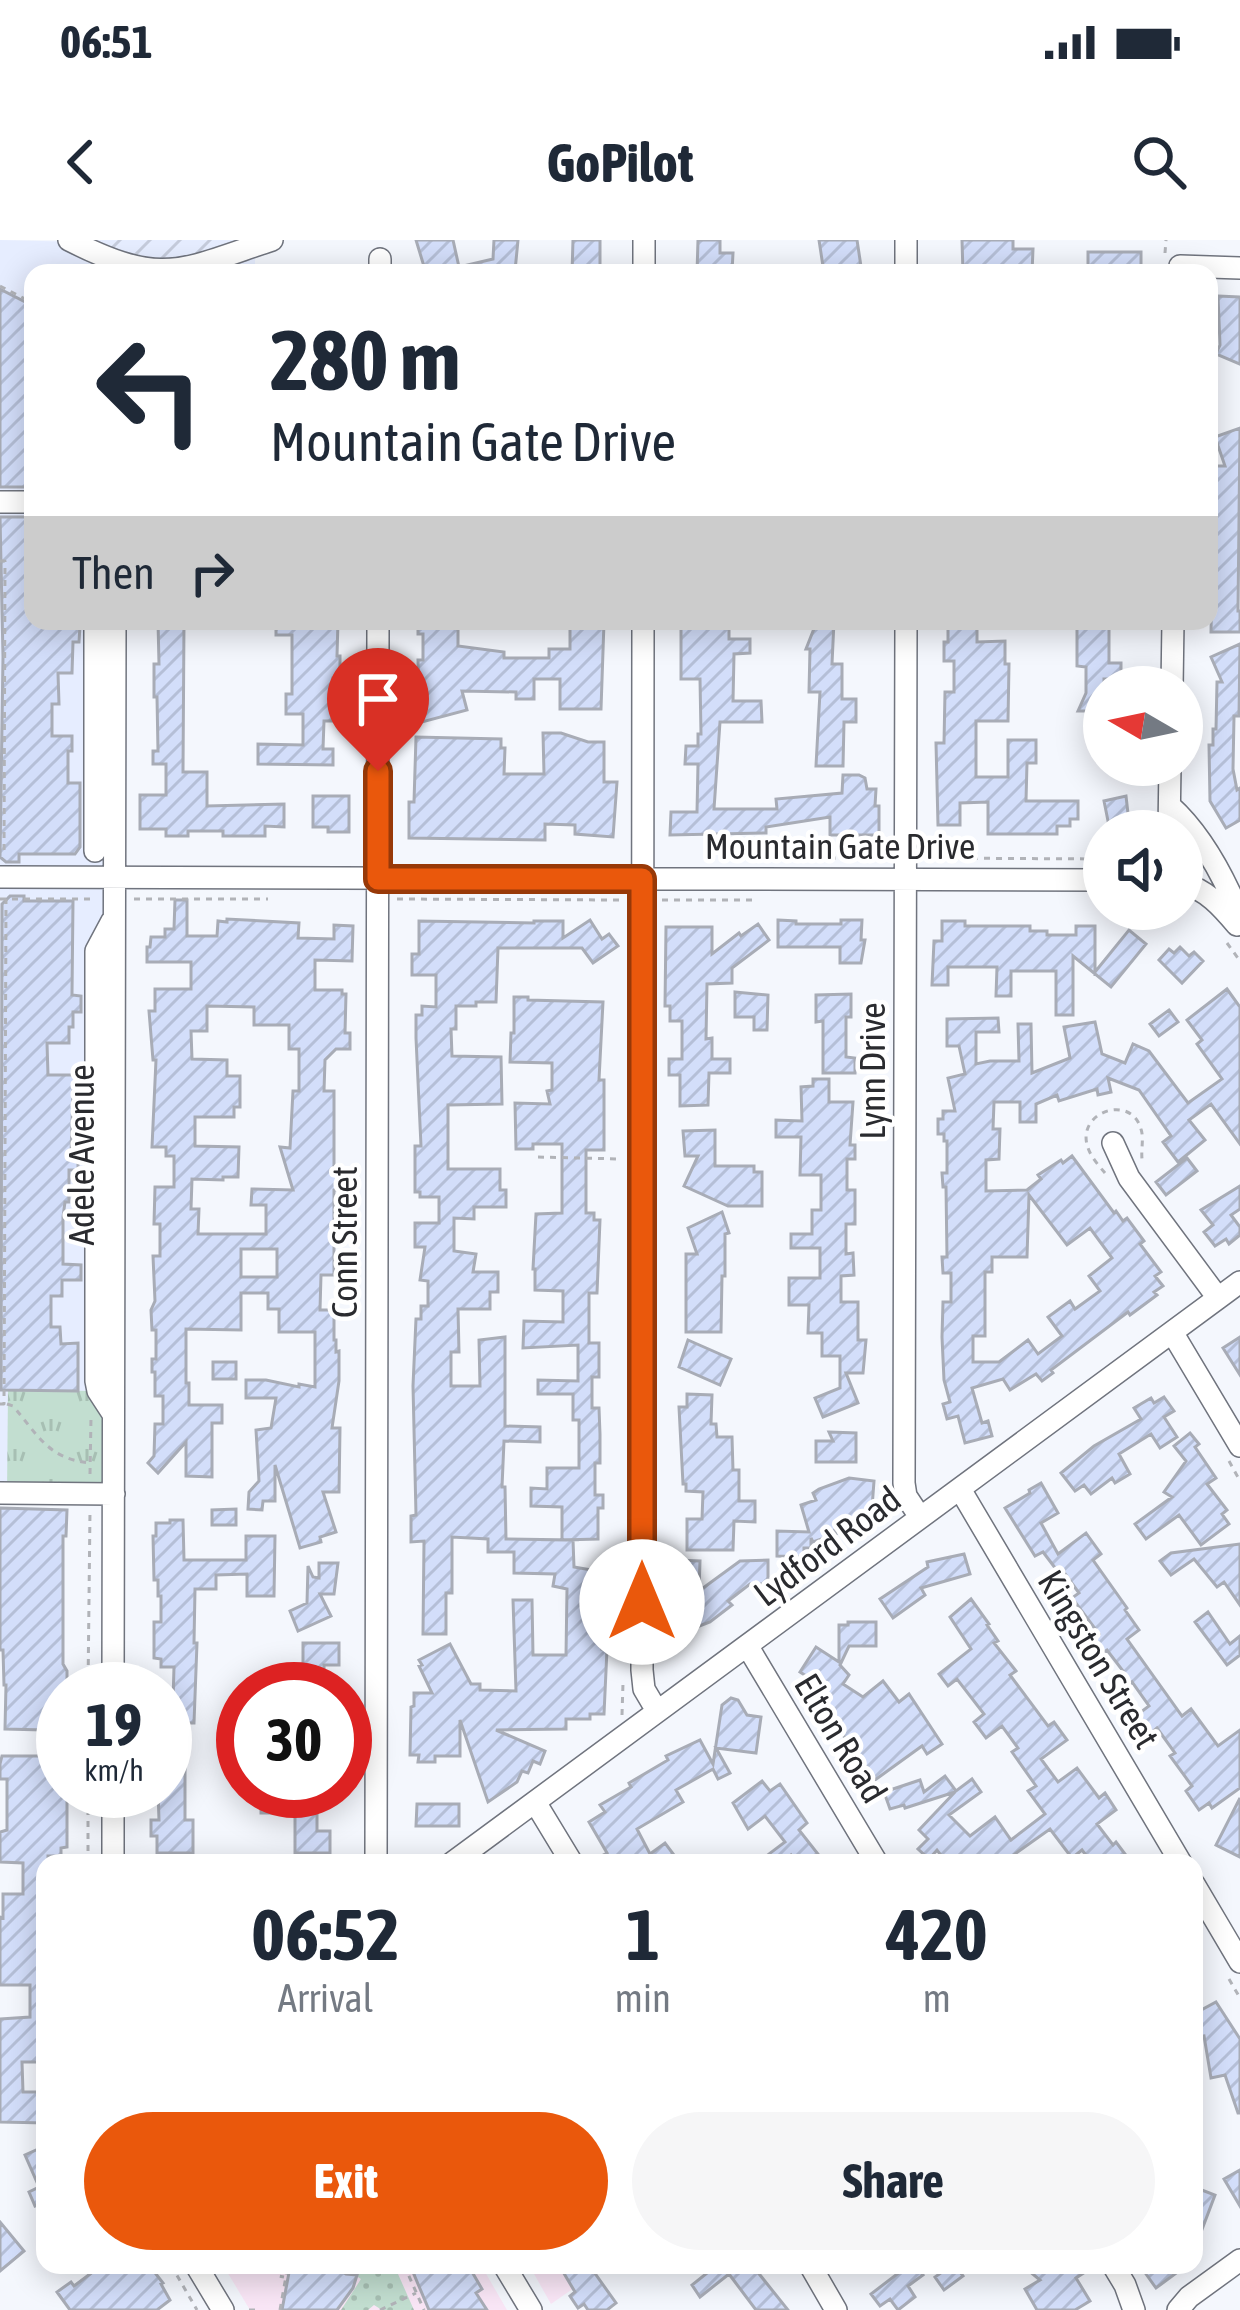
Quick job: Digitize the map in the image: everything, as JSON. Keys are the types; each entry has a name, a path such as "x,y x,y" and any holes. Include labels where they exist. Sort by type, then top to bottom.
{"street":[{"path":"198,264 272,240"},
{"path":"74,242 121,264"},
{"path":"95,630 105,810 95,851"},
{"name":"Adele Avenue","path":"113,1662 115,878 105,810 115,630"},
{"name":"Conn Street","path":"376,1854 378,630"},
{"path":"643,630 642,1670 644,1689 657,1711"},
{"name":"Lynn Drive","path":"906,630 904,1483 906,1496 920,1517"},
{"path":"1174,630 1178,666"},
{"path":"1170,810 1174,786"},
{"path":"1170,806 1189,825 1229,889 1240,916"},
{"name":"Mountain Gate Drive","path":"2,883 115,878 1083,880"},
{"path":"1203,894 1216,901 1240,928"},
{"path":"114,906 96,951 96,1385 114,1414"},
{"path":"1113,1143 1129,1178 1218,1298"},
{"name":"Lydford Road","path":"464,1854 1240,1282"},
{"path":"1172,1332 1240,1446"},
{"name":"Kingston Street","path":"960,1489 1176,1854"},
{"path":"0,1493 114,1493"},
{"name":"Elton Road","path":"748,1647 872,1854"},
{"path":"536,1802 567,1854"},
{"path":"113,1818 113,1854"},
{"path":"1203,1899 1240,1962"},
{"path":"1159,2310 1183,2304 1240,2260"},
{"path":"201,2274 223,2310"},
{"path":"509,2274 531,2310"},
{"path":"815,2274 836,2310"},
{"path":"1119,2275 1134,2310"},
{"path":"1119,2275 1148,2310"}],"path":[{"path":"0,561 5,561 2,1404 13,1406 50,1450 66,1459 90,1463"},
{"path":"706,858 894,858"},
{"path":"916,858 1083,859"},
{"path":"2,883 114,906 281,898"},
{"path":"391,899 629,900"},
{"path":"538,1157 642,1159"},
{"path":"89,1487 91,1401 96,1385"},
{"path":"88,1662 90,1502"},
{"path":"88,1818 88,1854"},
{"path":"176,2274 197,2310"},
{"path":"279,2274 286,2277"},
{"path":"280,2310 286,2274"},
{"path":"408,2274 424,2310"},
{"path":"380,2310 416,2293"},
{"path":"249,2310 258,2310"}],"shaded area":[{"path":"0,240 255,246 255,264 24,264 24,630 115,630 113,1500 0,1500"},
{"path":"69,240 272,240 198,264 158,264"},
{"path":"228,2274 486,2274 507,2310 250,2310"},
{"path":"534,2274 594,2274 551,2304"}],"green space":[{"path":"8,1390 98,1391 114,1414 114,1494 7,1493"},
{"path":"353,2274 398,2274 414,2310 382,2310 374,2305 368,2310 341,2310 361,2279"}],"building":[{"path":"416,240 453,240 458,264 423,264"},
{"path":"494,240 518,240 516,264 472,264 493,259"},
{"path":"573,240 600,240 600,264 572,264"},
{"path":"698,240 720,240 720,253 733,253 732,264 697,264"},
{"path":"819,240 857,240 861,264 823,264"},
{"path":"962,240 1013,240 1013,249 1033,249 1032,264 963,264"},
{"path":"1088,252 1141,252 1141,264 1088,264"},
{"path":"0,289 24,301 24,487 0,487"},
{"path":"1218,296 1240,297 1240,364 1218,355"},
{"path":"1240,428 1240,632 1211,632 1218,630 1218,466 1225,466 1218,436"},
{"path":"0,517 24,517 24,630 80,630 79,642 73,642 72,673 58,673 59,704 52,704 52,736 72,736 68,783 80,783 80,847 75,854 19,854 19,862 0,857"},
{"path":"158,630 184,630 183,772 207,772 207,806 284,804 284,827 265,826 265,836 188,831 188,836 166,836 166,829 140,829 140,795 166,795 166,764 153,764 153,751 158,751 154,664 159,664"},
{"path":"276,630 338,630 340,677 333,678 333,721 324,721 323,749 333,749 333,765 258,764 258,744 303,745 303,714 286,714 286,694 292,694 292,635 276,635"},
{"path":"418,630 458,630 458,646 504,652 504,658 549,658 549,649 570,649 570,630 604,630 601,709 560,709 560,679 534,679 534,699 516,699 516,692 462,691 467,710 422,722 416,699 423,634"},
{"path":"681,630 729,630 729,639 750,639 750,653 734,654 733,701 761,701 762,722 720,722 714,809 777,809 776,799 842,793 843,775 859,775 865,778 867,789 876,789 879,835 830,835 830,817 766,827 766,833 670,835 671,812 697,812 698,764 685,764 686,746 698,746 701,734 700,679 681,679"},
{"path":"813,630 834,630 832,664 842,664 842,699 856,699 856,722 844,722 843,766 816,766 820,692 809,692 810,649 806,649"},
{"path":"948,630 977,630 977,642 1005,641 1008,721 976,721 976,777 1008,777 1008,740 1036,740 1036,763 1027,763 1026,801 1078,801 1078,819 1070,819 1070,826 1057,826 1057,834 988,834 988,802 960,803 960,825 938,825 936,743 944,743 945,692 954,692 954,661 944,661 944,642 948,642"},
{"path":"1077,630 1109,630 1109,663 1121,666 1077,666"},
{"path":"1240,644 1233,769 1237,790 1240,788 1240,820 1226,828 1210,801 1209,745 1213,745 1216,729 1217,682 1222,682 1211,657"},
{"path":"543,733 604,742 604,782 617,782 613,837 575,834 575,825 545,824 545,840 409,838 416,737 501,739 504,774 544,774"},
{"path":"313,796 349,796 349,832 313,827"},
{"path":"1126,796 1128,810 1106,810 1104,801"},
{"path":"10,896 24,896 24,901 73,901 72,995 81,996 81,1012 73,1012 69,1043 47,1043 48,1075 81,1075 81,1091 73,1091 71,1154 78,1155 78,1170 69,1170 63,1264 81,1265 81,1280 62,1280 62,1296 51,1296 51,1327 60,1327 61,1344 78,1343 78,1391 1,1390 2,904"},
{"path":"175,900 187,900 187,936 217,936 218,921 227,919 299,923 298,938 334,939 334,925 353,926 352,961 315,960 315,990 346,994 345,1033 350,1033 350,1049 336,1049 325,1060 324,1091 334,1091 334,1167 340,1167 339,1190 334,1190 334,1275 321,1275 320,1310 334,1310 334,1340 339,1351 332,1428 340,1428 339,1492 323,1492 336,1532 300,1548 275,1465 275,1501 263,1501 262,1510 248,1509 249,1492 259,1481 256,1430 271,1428 276,1398 246,1398 246,1380 315,1387 315,1332 279,1332 279,1309 268,1309 268,1293 241,1293 241,1330 186,1329 189,1405 222,1405 222,1423 212,1423 212,1477 186,1476 186,1442 158,1473 148,1463 154,1456 155,1424 163,1424 163,1396 155,1396 152,1372 152,1359 156,1359 153,1256 160,1256 160,1224 154,1224 155,1187 174,1187 174,1156 166,1156 166,1147 152,1147 156,1060 149,1011 155,1011 155,989 191,989 191,962 147,962 147,947 151,937 165,937 165,929 174,929","holes":["207,1006 254,1007 254,1025 289,1025 289,1049 299,1049 299,1091 293,1091 290,1148 280,1147 293,1190 252,1189 251,1205 266,1205 266,1234 198,1234 199,1209 191,1209 192,1179 238,1177 239,1147 195,1146 195,1117 234,1117 234,1107 240,1107 240,1076 227,1076 227,1060 192,1059 191,1031 207,1031","241,1249 277,1249 277,1277 241,1277"]},
{"path":"590,920 602,939 609,934 618,946 593,963 582,948 498,948 496,1002 456,1006 456,1029 451,1029 452,1056 501,1057 502,1104 448,1105 448,1169 500,1169 506,1207 474,1207 474,1219 454,1218 454,1251 476,1254 473,1272 498,1272 498,1292 490,1292 490,1309 458,1309 459,1352 451,1352 451,1386 480,1386 479,1340 505,1337 505,1426 540,1427 540,1442 504,1441 506,1539 573,1540 574,1567 603,1572 596,1615 602,1615 602,1649 607,1649 604,1714 566,1719 566,1729 496,1730 545,1751 540,1764 533,1761 528,1773 522,1771 517,1782 488,1802 460,1720 460,1756 418,1762 419,1755 410,1755 414,1693 432,1693 419,1660 450,1644 471,1684 480,1684 480,1690 516,1691 513,1600 532,1600 533,1655 566,1655 567,1589 553,1586 555,1574 514,1573 514,1552 488,1552 488,1539 452,1537 446,1634 423,1634 424,1541 411,1542 411,1516 416,1515 416,1319 421,1319 421,1306 428,1306 428,1281 420,1280 425,1247 415,1247 415,1223 439,1223 439,1197 420,1197 415,1192 415,1146 421,1146 416,1015 422,1015 422,1006 436,1007 436,975 412,975 412,954 419,954 419,921 563,921 563,938"},
{"path":"778,920 841,924 841,920 862,920 861,963 840,963 840,947 778,947"},
{"path":"942,921 965,921 965,926 1030,926 1030,931 1047,931 1047,935 1076,935 1076,926 1083,926 1083,930 1095,930 1095,972 1129,930 1146,944 1111,987 1073,956 1073,1015 1056,1015 1056,971 1011,971 1011,996 996,996 997,967 948,967 948,985 932,985 934,941 942,941"},
{"path":"758,924 769,940 732,968 732,983 707,984 706,1039 712,1038 712,1059 730,1059 730,1073 709,1073 708,1105 680,1106 680,1075 669,1075 669,1059 682,1059 682,1021 670,1021 670,1006 665,1006 666,927 712,927 712,954"},
{"path":"1180,947 1203,961 1182,983 1159,960 1169,949 1174,953"},
{"path":"1227,989 1240,1007 1240,1144 1211,1104 1189,1120 1205,1140 1178,1162 1163,1142 1171,1136 1139,1090 1108,1078 1111,1092 1098,1095 1097,1089 1059,1101 1057,1095 1036,1104 1036,1122 1020,1122 1020,1102 994,1102 993,1129 1000,1129 999,1159 986,1160 986,1191 1027,1190 1041,1179 1038,1175 1072,1156 1114,1213 1123,1221 1127,1218 1144,1241 1140,1244 1161,1272 1155,1276 1163,1286 1042,1381 1036,1374 1010,1390 1003,1379 972,1388 982,1423 988,1421 992,1436 965,1443 958,1416 947,1419 943,1404 950,1402 942,1337 943,1302 951,1302 951,1273 943,1273 942,1257 947,1257 942,1173 947,1173 947,1141 944,1134 938,1134 938,1119 943,1119 943,1111 955,1111 948,1078 965,1074 959,1046 947,1046 947,1019 998,1018 999,1032 976,1032 976,1064 1019,1061 1018,1024 1031,1024 1032,1073 1070,1058 1064,1027 1095,1022 1102,1054 1125,1063 1133,1044 1149,1051 1188,1103 1222,1079 1197,1044 1202,1040 1187,1020","holes":["1029,1195 1067,1245 1090,1228 1112,1258 1089,1276 1100,1291 1075,1309 1070,1301 1048,1317 1062,1336 1038,1354 1028,1340 999,1362 973,1362 973,1336 985,1336 985,1272 992,1272 992,1257 1027,1257"]},
{"path":"735,992 768,995 767,1030 754,1030 754,1017 735,1017"},
{"path":"851,994 846,1057 855,1058 855,1073 823,1073 823,1021 816,1022 816,995"},
{"path":"514,997 603,1002 599,1080 604,1080 604,1150 586,1150 586,1213 600,1220 597,1293 589,1293 589,1343 599,1343 599,1377 592,1377 592,1408 599,1408 600,1434 595,1495 603,1495 598,1539 562,1540 562,1507 531,1506 531,1488 547,1489 547,1468 579,1468 579,1420 573,1420 573,1394 538,1394 538,1380 578,1381 578,1345 523,1348 524,1321 563,1322 563,1291 535,1290 533,1269 536,1214 562,1213 562,1144 516,1149 515,1103 550,1104 547,1091 552,1090 552,1063 510,1062"},
{"path":"1169,1010 1178,1022 1159,1036 1150,1024"},
{"path":"813,1079 829,1079 829,1102 853,1102 850,1145 855,1145 855,1159 847,1159 847,1190 855,1190 855,1224 846,1224 846,1254 853,1253 854,1275 841,1276 841,1302 858,1302 858,1340 866,1340 863,1373 846,1373 858,1403 823,1417 815,1398 840,1388 840,1356 822,1356 822,1333 808,1333 809,1305 789,1305 789,1278 820,1278 820,1248 791,1248 791,1234 812,1234 812,1210 821,1210 821,1175 800,1175 801,1137 776,1137 776,1120 802,1121 801,1087 813,1086"},
{"path":"715,1130 715,1166 754,1166 754,1172 762,1172 762,1206 728,1206 684,1186 698,1156 685,1156 683,1131"},
{"path":"1187,1158 1197,1171 1166,1195 1156,1182"},
{"path":"1240,1186 1240,1209 1231,1215 1240,1235 1229,1244 1226,1239 1215,1246 1204,1232 1213,1225 1201,1210"},
{"path":"722,1212 729,1233 725,1234 721,1332 686,1332 686,1254 697,1254 688,1228"},
{"path":"1240,1337 1240,1375 1223,1348"},
{"path":"688,1340 731,1359 720,1385 679,1367"},
{"path":"213,1362 236,1362 236,1379 213,1379"},
{"path":"687,1394 712,1395 711,1424 716,1424 717,1437 732,1437 739,1501 755,1501 755,1522 734,1521 733,1550 687,1550 687,1519 702,1519 703,1492 686,1491 683,1484 679,1407 687,1407"},
{"path":"1164,1397 1174,1411 1164,1417 1177,1437 1160,1448 1151,1434 1119,1454 1130,1474 1115,1483 1112,1478 1091,1494 1084,1485 1075,1491 1061,1473 1094,1446 1141,1419 1134,1408"},
{"path":"829,1432 856,1433 856,1462 816,1462 816,1441 833,1441"},
{"path":"1190,1433 1216,1478 1207,1484 1227,1510 1222,1514 1229,1524 1201,1545 1179,1515 1146,1539 1135,1524 1172,1497 1164,1492 1186,1461 1174,1446"},
{"path":"849,1478 874,1481 872,1508 857,1513 857,1520 835,1530 836,1534 813,1542 811,1538 804,1557 777,1556 777,1531 809,1532 801,1505 816,1500 813,1493 819,1489"},
{"path":"1041,1483 1058,1513 1041,1523 1058,1554 1086,1533 1101,1554 1093,1560 1139,1630 1127,1639 1182,1716 1191,1709 1218,1746 1240,1730 1240,1788 1212,1808 1209,1803 1199,1810 1186,1791 1192,1786 1170,1756 1175,1753 1157,1728 1151,1733 1137,1715 1149,1706 1132,1682 1123,1689 1115,1677 1123,1671 1093,1638 1099,1634 1072,1598 1079,1593 1043,1552 1035,1556 1005,1508"},
{"path":"0,1508 67,1510 63,1662 36,1662 36,1730 5,1729"},
{"path":"236,1509 236,1525 212,1525 212,1510"},
{"path":"183,1520 184,1560 246,1560 246,1536 275,1536 274,1596 247,1596 247,1574 216,1575 216,1589 195,1589 194,1723 192,1662 154,1658 154,1622 161,1622 161,1596 158,1580 154,1580 153,1536 156,1523"},
{"path":"1240,1544 1240,1605 1224,1582 1217,1587 1194,1559 1171,1575 1160,1561 1171,1553"},
{"path":"964,1554 970,1574 921,1588 925,1595 893,1618 880,1599 928,1567 927,1562"},
{"path":"676,1560 700,1561 699,1591 740,1561 768,1560 768,1584 750,1584 710,1622 684,1632 672,1599"},
{"path":"319,1563 338,1563 334,1594 320,1594 331,1616 298,1631 290,1611 307,1603 308,1566 313,1577 319,1578"},
{"path":"971,1599 998,1641 994,1643 1016,1671 1010,1675 1048,1726 1054,1722 1067,1740 1041,1759 1058,1782 1077,1768 1099,1798 1105,1793 1116,1810 1097,1824 1125,1854 1085,1854 1082,1850 1069,1854 1050,1829 1015,1854 940,1854 937,1850 924,1854 918,1849 928,1839 919,1830 955,1792 890,1809 884,1792 920,1780 924,1792 945,1776 956,1791 972,1779 981,1792 949,1815 970,1836 995,1817 1011,1840 1045,1814 1028,1791 1036,1786 1012,1752 1018,1748 1002,1726 986,1738 974,1722 984,1714 957,1679 948,1686 939,1674 971,1649 950,1617"},
{"path":"1208,1612 1230,1644 1240,1636 1240,1655 1227,1665 1195,1622"},
{"path":"876,1622 876,1646 849,1646 840,1665 849,1675 843,1684 863,1697 883,1681 899,1702 909,1694 942,1744 927,1754 922,1746 875,1780 828,1714 820,1719 808,1699 825,1688 800,1672 816,1647 839,1662 839,1625"},
{"path":"303,1643 339,1643 339,1662 303,1662"},
{"path":"731,1698 738,1700 747,1715 761,1717 756,1753 716,1748 730,1773 718,1779 713,1769 676,1790 683,1802 637,1829 650,1854 605,1854 589,1822 605,1812 600,1805 668,1760 666,1756 700,1740 713,1764 722,1705"},
{"path":"2,1756 36,1756 36,1818 67,1818 67,1847 61,1848 61,1854 36,1854 36,2062 22,2062 23,2092 36,2092 36,2123 0,2122 0,2019 30,2017 30,1985 0,1985 3,1894 23,1894 23,1863 0,1862 0,1832 7,1830"},
{"path":"762,1781 770,1791 780,1784 807,1823 799,1830 818,1854 769,1854 785,1842 765,1816 748,1829 733,1803"},
{"path":"1240,1798 1240,1857 1216,1845"},
{"path":"417,1804 459,1804 459,1826 416,1826"},
{"path":"295,1818 317,1818 317,1831 330,1831 330,1853 295,1853"},
{"path":"151,1820 193,1820 193,1853 157,1853"},
{"path":"665,1843 673,1854 650,1854"},
{"path":"1216,2002 1240,2039 1240,2113 1225,2075 1211,2078 1203,2009"},
{"path":"36,2150 36,2180 25,2155"},
{"path":"1240,2170 1240,2206 1224,2179"},
{"path":"1203,2190 1215,2195 1203,2227"},
{"path":"0,2222 24,2251 0,2271"},
{"path":"90,2274 156,2274 170,2300 157,2310 70,2310 57,2292 71,2282 74,2286"},
{"path":"289,2274 357,2275 337,2310 282,2310"},
{"path":"414,2274 473,2274 482,2289 476,2293 487,2310 429,2310"},
{"path":"564,2274 595,2274 616,2303 607,2310 588,2310 584,2304 578,2308 570,2296 575,2292"},
{"path":"706,2274 729,2274 700,2297 692,2285"},
{"path":"729,2274 759,2274 788,2310 756,2310"},
{"path":"897,2274 923,2275 908,2286 915,2297 898,2310 890,2299 880,2306 871,2294"},
{"path":"939,2274 963,2276 944,2290 935,2277"},
{"path":"1033,2274 1082,2274 1076,2278 1090,2301 1075,2310 1037,2310 1025,2289 1040,2280"},
{"path":"1146,2274 1175,2274 1156,2288"}],"route":[{"path":"378,771 378,879 642,879 642,1602"}]}
